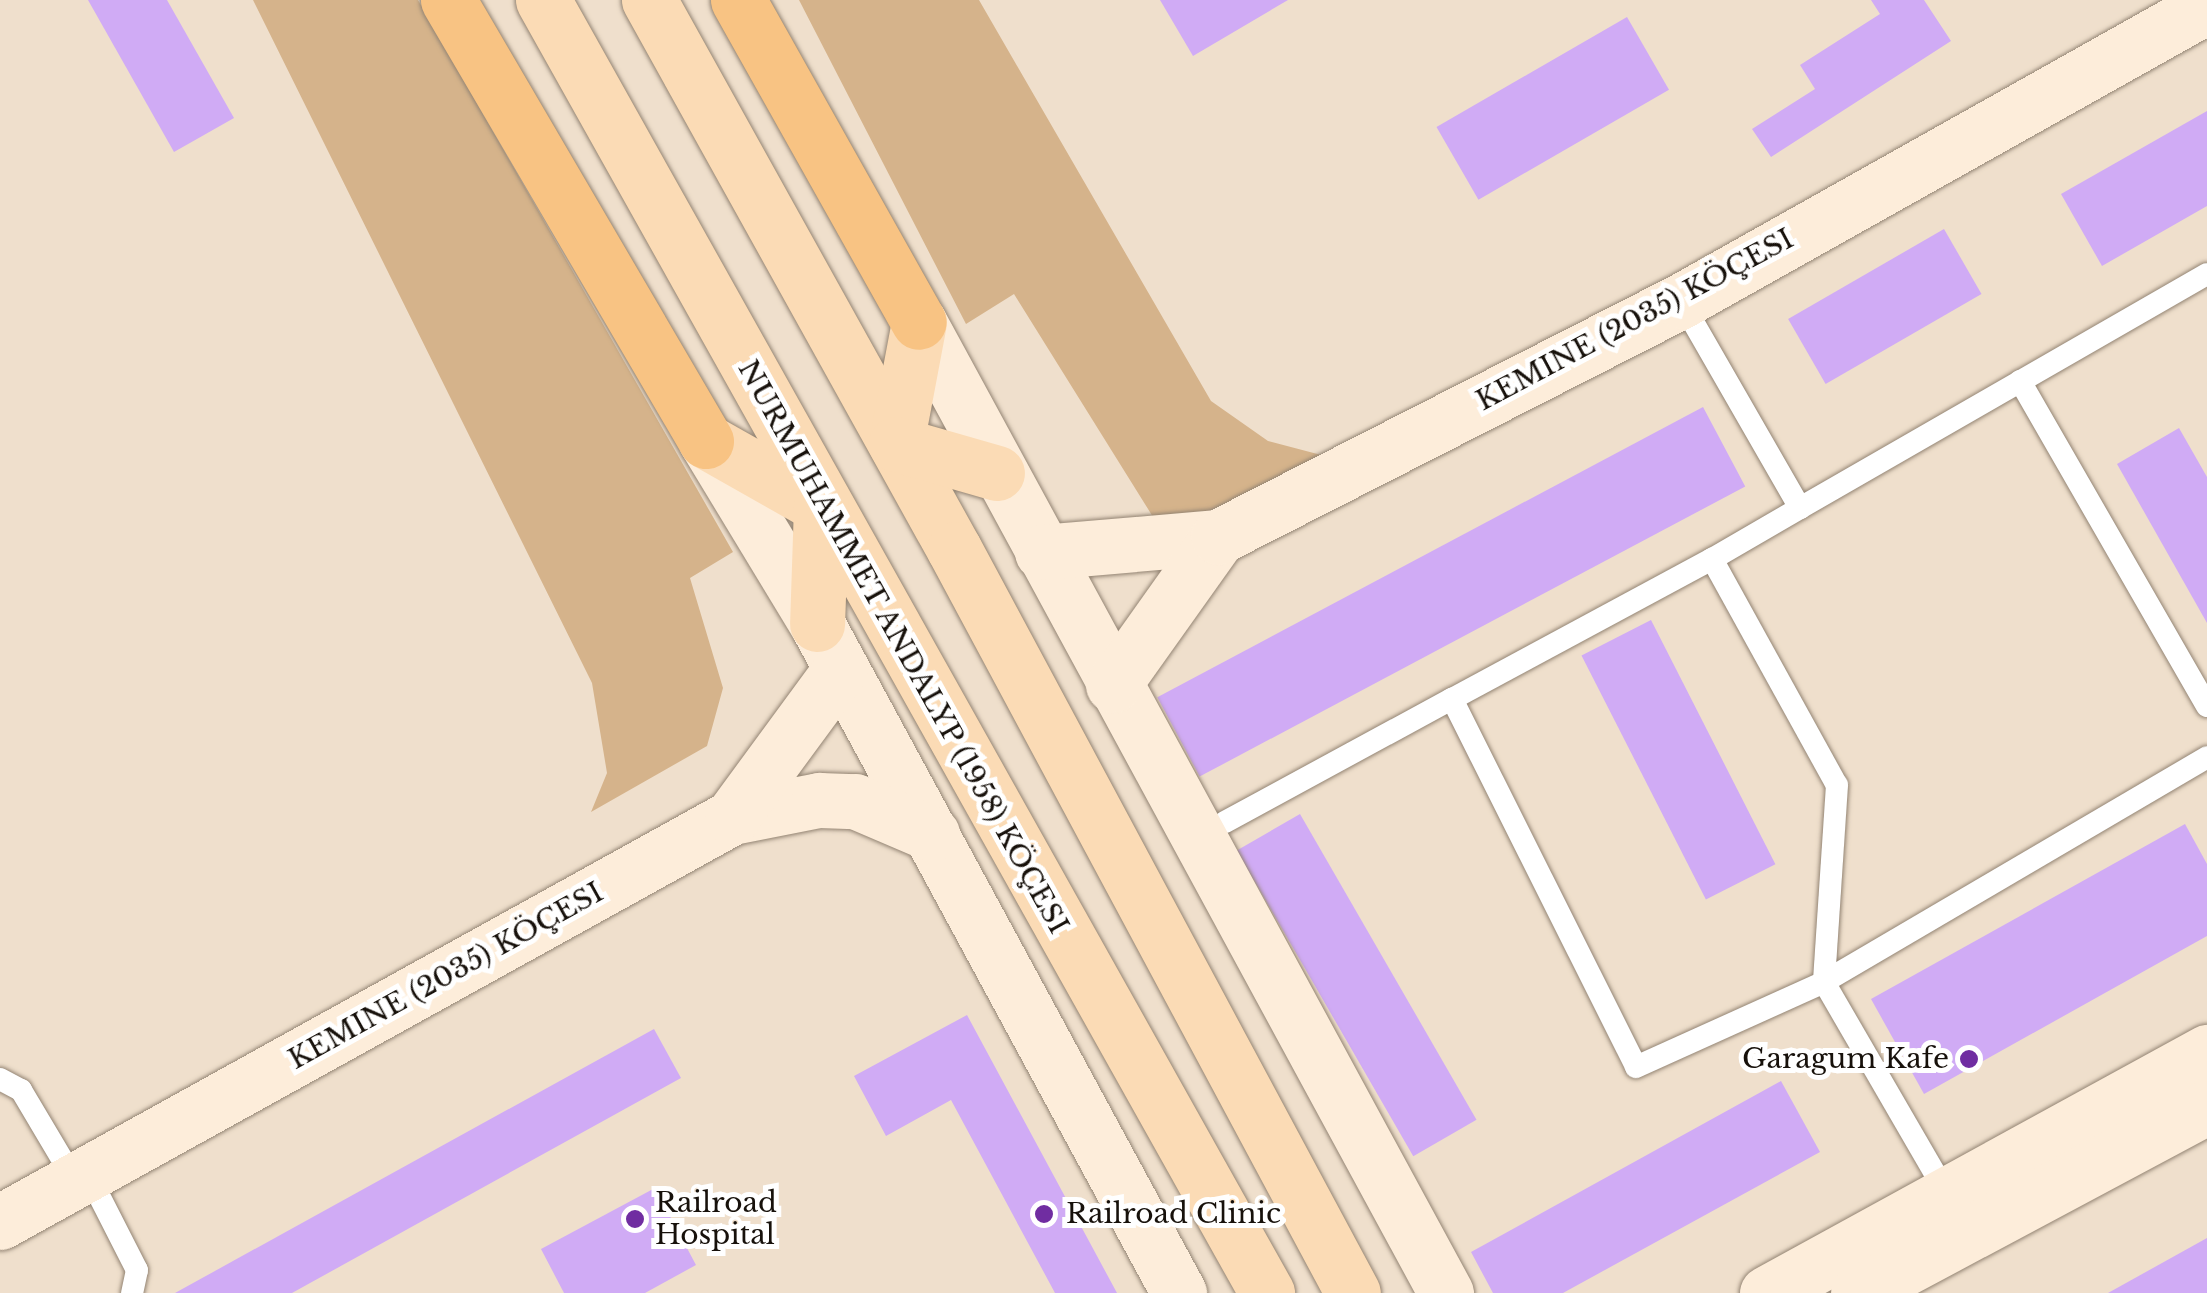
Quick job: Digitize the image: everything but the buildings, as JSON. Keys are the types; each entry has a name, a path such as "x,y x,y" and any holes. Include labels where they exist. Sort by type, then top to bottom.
{"highway":[{"path":"448,0 631,320 706,442"},
{"path":"738,0 920,322"}],"main road":[{"name":"NURMUHAMMET ANDALYP (1958) KÖÇESI","path":"543,0 822,506 1267,1293"},
{"path":"648,0 896,444 1353,1293"},
{"name":"KEMINE (2035) KÖÇESI","path":"1112,684 1218,537 1681,301 2207,6"},
{"path":"896,444 920,322"},
{"path":"920,322 1112,684 1448,1288"},
{"path":"706,442 822,506 829,647"},
{"path":"706,442 829,647 1179,1293"},
{"path":"896,444 997,473"},
{"path":"1042,552 1218,537"},
{"name":"KEMINE (2035) KÖÇESI","path":"0,1222 732,816 829,647"},
{"path":"732,816 820,800 855,801 932,834"},
{"path":"1767,1293 2207,1052"},
{"path":"1858,1293 2207,1107"}],"lane":[{"path":"1225,822 1712,559 2207,274"},
{"path":"1681,301 1800,508"},
{"path":"2020,382 2207,706"},
{"path":"1712,559 1837,785 1824,982 1947,1194"},
{"path":"1452,700 1636,1067 1824,982 2207,757"},
{"path":"0,1079 21,1090 82,1178 137,1270 132,1293"}],"shaded area":[{"path":"253,0 418,0 733,552 690,578 723,688 707,746 591,812 607,773 592,683"},
{"path":"799,0 979,0 1211,401 1268,441 1325,456 1163,533 1014,294 966,324"}],"place":[{"name":"Garagum Kafe","path":"1969,1059"},
{"name":"Railroad Clinic","path":"1044,1214"},
{"name":"Railroad Hospital","path":"635,1219"}]}
